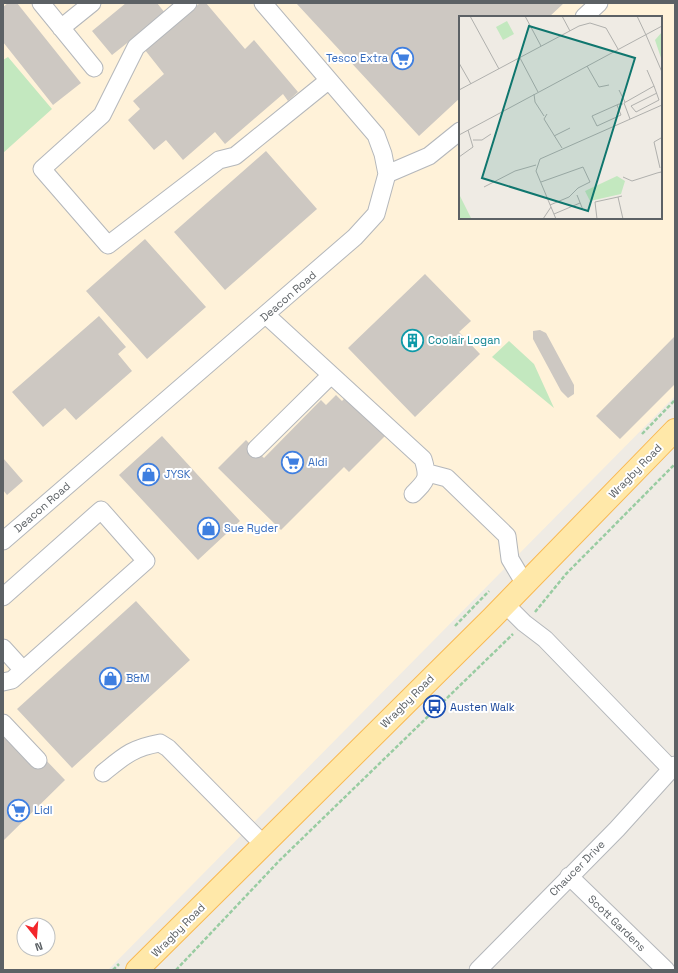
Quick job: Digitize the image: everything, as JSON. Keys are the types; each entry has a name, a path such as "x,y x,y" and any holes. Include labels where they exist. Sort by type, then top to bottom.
{"main road":[{"name":"Wragby Road","path":"129,966 263,844 525,584 675,430"}],"street":[{"path":"41,3 94,68"},
{"path":"62,28 92,3"},
{"path":"188,3 136,47 102,115 42,169 108,245 219,160 235,156 329,80"},
{"name":"Deacon Road","path":"3,541 355,237 376,214 387,174 383,154 376,135 264,3"},
{"path":"585,16 599,3"},
{"path":"387,174 428,156 459,132"},
{"path":"266,315 423,459 428,473 424,482 413,494"},
{"path":"256,449 331,375"},
{"path":"428,473 447,478 507,536 510,559 525,584"},
{"path":"3,597 101,510 146,560 12,680 3,682"},
{"path":"505,604 524,623 545,639 673,767"},
{"path":"3,648 23,670"},
{"path":"3,723 38,760"},
{"path":"103,773 128,752 142,746 160,742 168,748 263,844"},
{"name":"Chaucer Drive","path":"478,970 617,829 673,767"},
{"name":"Scott Gardens","path":"569,876 666,970"}],"path":[{"path":"539,608 566,574 675,464"},
{"path":"176,970 278,861 510,636"},
{"path":"113,970 129,966"}],"shaded area":[{"path":"3,3 675,3 675,396 108,970 3,970"}],"green space":[{"path":"8,57 52,109 3,153 3,60"},
{"path":"509,341 534,364 554,408 492,357"}],"building":[{"path":"8,3 17,3 81,83 53,105 3,42 3,7"},
{"path":"126,3 157,3 165,13 112,55 92,31"},
{"path":"200,3 206,3 245,49 254,40 298,92 288,101 283,94 225,144 215,132 183,160 166,140 154,150 128,120 140,109 133,101 164,74 145,50"},
{"name":"Tesco Extra","path":"296,3 564,3 550,16 459,16 459,99 419,136"},
{"path":"266,151 317,209 225,290 174,232"},
{"path":"145,239 206,307 147,359 86,291"},
{"name":"Coolair Logan","path":"425,274 471,321 459,332 480,354 415,417 348,348"},
{"path":"99,316 126,347 118,354 132,371 76,420 65,408 43,427 12,392"},
{"path":"540,330 546,333 574,385 574,394 568,398 561,391 533,339 533,331"},
{"path":"675,336 675,384 620,439 596,416"},
{"name":"Aldi","path":"336,395 342,401 346,397 385,436 349,472 344,467 281,530 218,468 246,440 264,458 321,400 326,405"},
{"path":"162,436 240,521 198,560 119,475"},
{"path":"3,458 23,481 7,495 3,490"},
{"path":"136,601 190,660 72,768 17,709"},
{"name":"Lidl","path":"3,735 42,756 65,780 3,841"}],"place":[{"name":"Tesco Extra","path":"403,58"},
{"name":"Coolair Logan","path":"412,340"},
{"name":"Aldi","path":"292,462"},
{"name":"JYSK","path":"149,474"},
{"name":"Sue Ryder","path":"208,528"},
{"name":"B&M","path":"110,678"},
{"name":"Austen Walk","path":"435,707"},
{"name":"Lidl","path":"19,810"}]}
